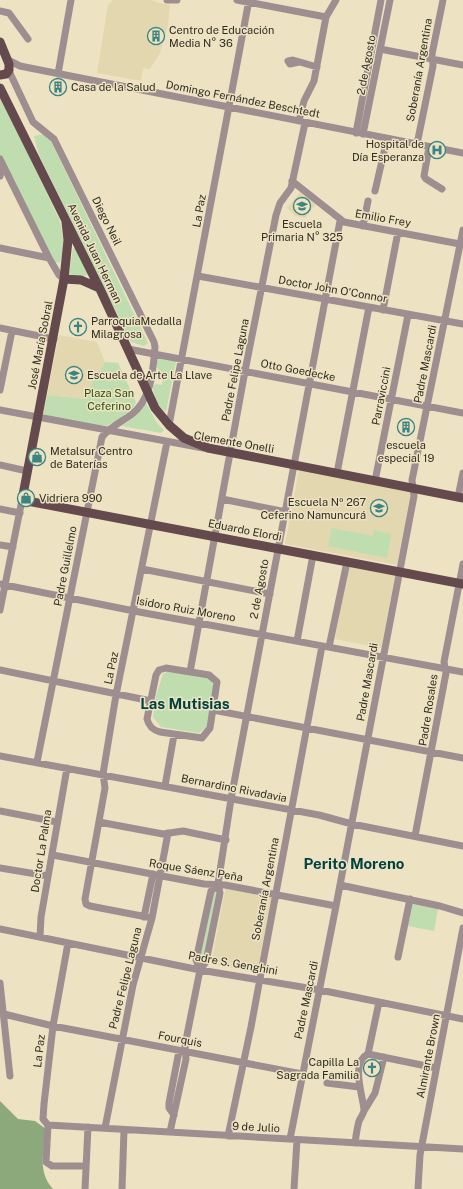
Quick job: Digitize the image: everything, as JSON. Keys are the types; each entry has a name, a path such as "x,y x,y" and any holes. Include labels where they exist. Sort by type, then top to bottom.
{"main road":[{"name":"Avenida Juan Herman","path":"0,42 8,60 6,73 2,80 1,90 100,289 147,393 155,408 169,425 184,438 208,448"},
{"name":"José María Sobral","path":"22,500 54,339 64,279 68,240 66,222"},
{"path":"64,279 81,280 100,289"},
{"name":"Clemente Onelli","path":"208,448 461,498"},
{"name":"Eduardo Elordi","path":"22,500 461,584"}],"street":[{"path":"58,74 71,0"},
{"path":"167,0 177,0"},
{"path":"236,0 248,1 326,17"},
{"name":"Padre Felipe Laguna","path":"190,672 245,371 276,215 292,181 302,122 302,104 312,87 326,17 336,0"},
{"name":"2 de Agosto","path":"359,133 381,0"},
{"name":"2 de Agosto","path":"359,133 380,49 390,0"},
{"name":"Soberanía Argentina","path":"417,144 433,66 432,59 443,0"},
{"name":"La Paz","path":"169,425 198,276 248,1"},
{"path":"0,11 8,14 28,39"},
{"path":"380,49 463,65"},
{"name":"Domingo Fernández Beschtedt","path":"8,60 20,66 58,74 463,153"},
{"path":"299,62 316,67"},
{"path":"6,73 20,66"},
{"name":"Diego Neil","path":"6,73 33,122 54,139 154,342 152,376 147,393"},
{"path":"375,191 387,139"},
{"path":"429,147 424,176 426,179 442,189"},
{"path":"0,176 1,162"},
{"path":"1,162 49,258 59,275 64,279"},
{"name":"Emilio Frey","path":"292,181 340,221 460,244"},
{"path":"363,226 368,201"},
{"name":"2 de Agosto","path":"170,1132 186,1059 182,1051 185,1045 200,970 206,962 220,893 218,884 226,840 231,799 340,221"},
{"name":"Padre Mascardi","path":"290,1139 320,990 414,496 412,480 463,230"},
{"path":"383,310 398,232"},
{"path":"0,248 49,258"},
{"name":"Doctor John O'Connor","path":"198,276 463,324"},
{"path":"337,473 369,307"},
{"name":"Parraviccini","path":"375,481 408,315"},
{"path":"0,328 54,339"},
{"path":"0,390 12,331"},
{"name":"Otto Goedecke","path":"128,349 182,358 463,413"},
{"path":"107,431 135,412 147,393"},
{"name":"Clemente Onelli","path":"0,410 167,442 208,448"},
{"name":"Padre Guillelmo","path":"37,762 86,512 102,437 107,431"},
{"name":"La Paz","path":"148,917 90,906 86,904 85,899 99,822 104,788 103,774 116,695 167,442"},
{"path":"0,465 28,471"},
{"path":"461,498 463,473"},
{"path":"222,499 286,512"},
{"name":"José María Sobral","path":"0,610 3,584 13,547 22,500"},
{"path":"0,509 20,513"},
{"path":"0,545 13,547"},
{"path":"297,641 313,555"},
{"name":"Soberanía Argentina","path":"228,1136 307,728 325,646 347,562"},
{"name":"Padre Rosales","path":"415,836 446,673 444,662 461,584 463,564"},
{"path":"142,569 270,594"},
{"name":"Isidoro Ruiz Moreno","path":"3,584 70,599 463,672"},
{"path":"166,668 190,672 209,675 216,679 217,686 210,728 205,736 197,738 156,731 150,727 147,719 156,674 159,670 166,668"},
{"path":"0,670 151,701"},
{"path":"213,710 463,758"},
{"path":"165,786 174,735"},
{"name":"Bernardino Rivadavia","path":"0,756 325,816 352,824 463,846"},
{"name":"Doctor La Palma","path":"40,937 41,917 67,768"},
{"path":"0,811 57,822"},
{"path":"99,822 163,834 183,831 226,840"},
{"name":"Padre Felipe Laguna","path":"105,1128 121,1038 157,875 168,833"},
{"name":"Roque Sáenz Peña","path":"52,855 204,884 218,884 336,906"},
{"path":"0,868 48,876"},
{"path":"340,885 410,899 463,913"},
{"path":"398,957 410,899"},
{"name":"Padre S. Genghini","path":"0,929 200,970 320,990 463,1018"},
{"name":"Almirante Brown","path":"418,1189 422,1147 463,930"},
{"name":"La Paz","path":"68,943 53,1026 44,1108 43,1119 48,1125 46,1162 52,1166 86,1166"},
{"path":"0,983 10,1076"},
{"path":"364,1111 359,1087 361,1064 364,1057 368,1054 379,1002"},
{"name":"Fourquis","path":"4,1014 53,1026 302,1074"},
{"path":"368,1054 436,1068"},
{"path":"355,1143 359,1122 375,1093 384,1057"},
{"path":"327,1083 359,1087"},
{"name":"9 de Julio","path":"48,1125 463,1149"},
{"path":"85,1189 88,1127"},
{"path":"122,1189 124,1130"},
{"path":"294,1189 298,1140"}],"shaded area":[{"path":"113,0 151,0 170,5 168,25 160,53 150,69 143,68 141,81 97,73 108,5"},
{"name":"Escuela Primaria N° 325","path":"302,190 317,203 305,218 295,216 287,208"},
{"name":"Escuela de Arte La Llave","path":"59,335 97,342 105,362 89,388 85,399 47,395"},
{"path":"299,469 411,491 397,565 285,544"},
{"path":"349,566 395,575 381,648 335,639"},
{"path":"226,886 274,895 259,973 211,964"}],"green space":[{"path":"0,96 59,219 63,241 60,263 54,262 0,154"},
{"path":"44,134 50,139 148,343 144,346 131,342 39,155 34,136"},
{"path":"73,248 76,248 88,274 85,276 69,275"},
{"path":"158,358 176,361 166,412 163,410 155,397 153,389 153,386 156,384 162,385 163,377 156,365"},
{"name":"Plaza San Ceferino","path":"105,362 118,363 136,402 132,410 125,417 106,426 43,416 47,395 85,399 89,388"},
{"path":"146,403 157,423 164,430 161,433 122,426 133,418"},
{"path":"332,528 373,536 374,530 391,534 387,558 328,546"},
{"path":"169,671 207,677 215,687 208,726 199,733 161,727 153,717 156,696 163,674"},
{"path":"214,888 218,890 202,965 199,962"},
{"path":"412,904 438,909 434,931 408,926"},
{"path":"0,1101 18,1119 35,1121 46,1129 43,1168 48,1182 53,1189 0,1189"}],"place":[{"name":"Centro de Educación Media N° 36","path":"156,36"},
{"name":"Casa de la Salud","path":"58,87"},
{"name":"Hospital de Día Esperanza","path":"437,150"},
{"name":"Escuela Primaria N° 325","path":"302,206"},
{"name":"ParroquiaMedalla Milagrosa","path":"78,327"},
{"name":"Escuela de Arte La Llave","path":"74,375"},
{"name":"escuela especial 19","path":"406,427"},
{"name":"Metalsur Centro de Baterías","path":"37,457"},
{"name":"Vidriera 990","path":"26,498"},
{"name":"Escuela Nº 267 Ceferino Namuncurá","path":"379,508"},
{"name":"Capilla La Sagrada Familia","path":"372,1068"}],"district":[{"name":"Las Mutisias","path":"185,704"},
{"name":"Perito Moreno","path":"354,864"}]}
